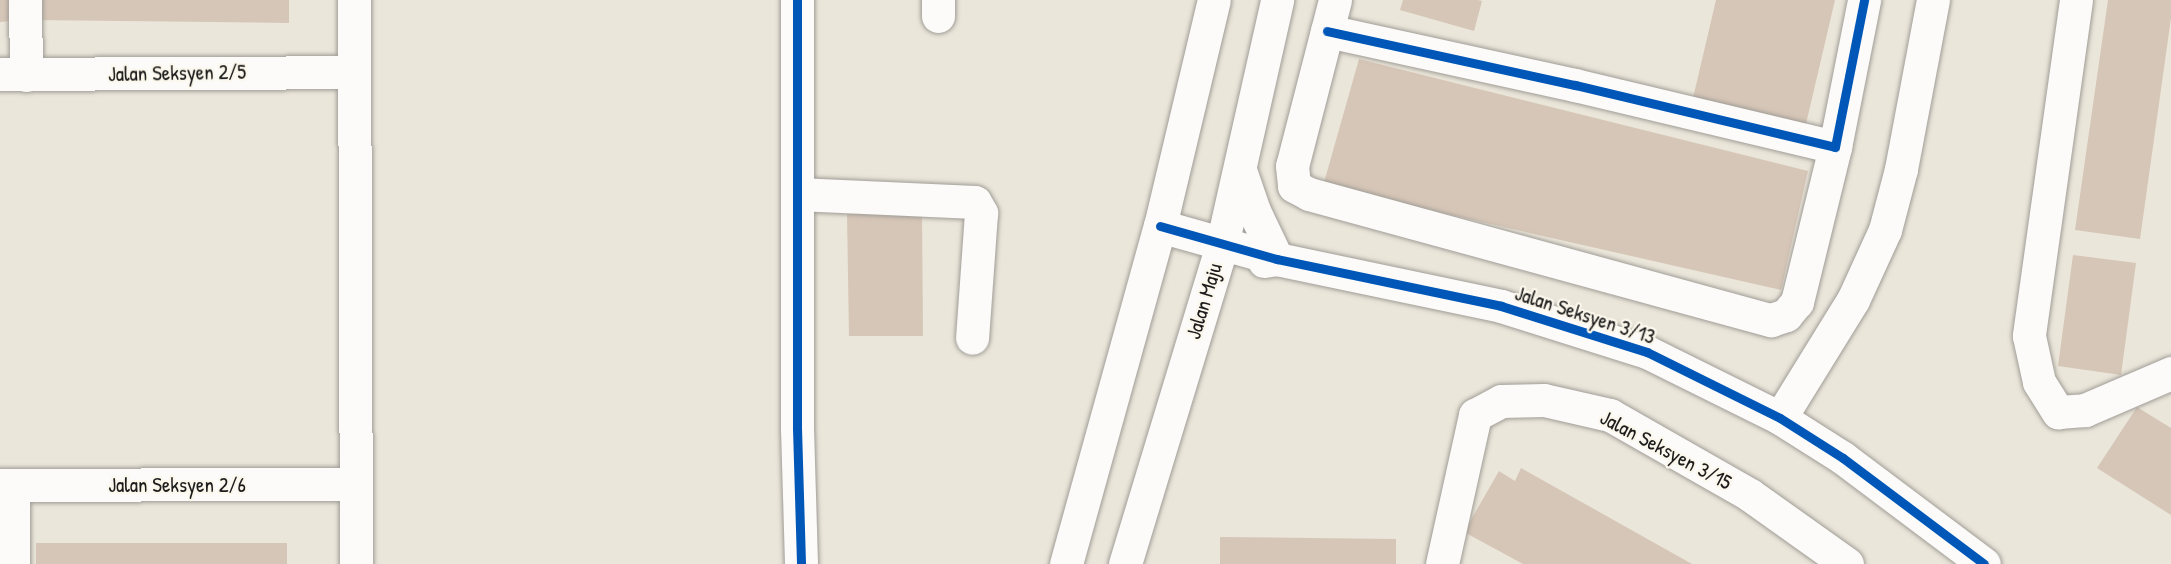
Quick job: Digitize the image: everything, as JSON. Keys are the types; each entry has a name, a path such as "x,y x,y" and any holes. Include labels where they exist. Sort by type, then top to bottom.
{"street":[{"path":"13,74 25,0"},
{"path":"354,0 356,564"},
{"path":"797,0 797,428 801,564"},
{"path":"1066,564 1160,226 1214,0"},
{"name":"Jalan Maju","path":"1125,564 1222,245 1277,0"},
{"path":"1835,147 1575,85 1331,15 1292,166 1294,186 1309,194 1771,320 1786,315 1797,302 1835,147 1864,0"},
{"path":"1780,418 1853,300 1885,231 1900,169 1933,0"},
{"path":"2076,0 2029,336 2039,382 2058,412 2085,410 2171,373"},
{"name":"Jalan Seksyen 2/5","path":"13,74 353,72"},
{"path":"1208,287 1253,263 1277,259 1254,211 1240,170"},
{"path":"797,194 975,202 981,213 972,338"},
{"name":"Jalan Seksyen 3/13","path":"1160,226 1277,259 1512,310 1647,352 1780,418 1843,458 1984,564"},
{"name":"Jalan Seksyen 3/15","path":"1442,564 1475,415 1501,400 1544,400 1610,415 1750,495 1847,564"},
{"name":"Jalan Seksyen 2/6","path":"7,485 354,484"},
{"path":"7,485 14,564"}],"building":[{"path":"0,0 10,0 10,21 0,22"},
{"path":"34,0 289,0 289,23 33,20"},
{"path":"1403,0 1482,1 1474,31 1400,10"},
{"path":"1716,0 1835,0 1806,124 1693,98"},
{"path":"2108,0 2171,0 2171,18 2140,239 2075,230"},
{"path":"1359,59 1808,171 1781,290 1323,186"},
{"path":"922,213 923,336 849,336 847,214"},
{"path":"2073,255 2136,263 2121,375 2058,366"},
{"path":"2137,407 2171,428 2171,515 2097,468"},
{"path":"1521,468 1692,564 1523,564 1464,532 1499,471 1515,481"},
{"path":"1220,537 1396,539 1396,564 1220,564"},
{"path":"36,543 287,543 287,564 36,564"}],"cycle path":[{"path":"797,0 797,428 801,564"},
{"path":"1327,31 1575,85 1835,147 1864,0"},
{"path":"1160,226 1277,259 1501,306 1647,352 1780,418 1843,458 1984,564"}]}
